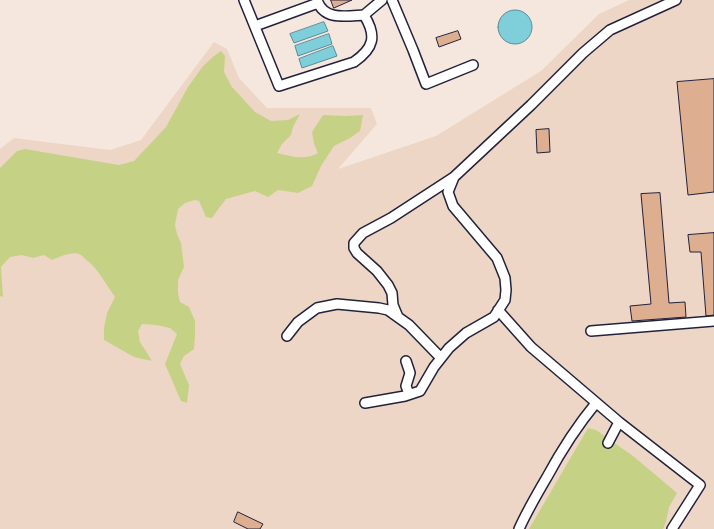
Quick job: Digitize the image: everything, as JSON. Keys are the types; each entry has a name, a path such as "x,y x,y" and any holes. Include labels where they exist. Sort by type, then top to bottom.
{"lane":[{"path":"244,0 279,86 354,62 363,56 370,46 372,35 370,25 364,15"},
{"path":"255,26 317,2 321,9 332,16 341,17 364,15 382,0"},
{"path":"392,0 426,84 473,65"},
{"path":"398,318 393,305 392,293 388,285 357,253 354,248 354,242 363,233 392,218 454,177 531,105 583,53 610,30 676,0"},
{"path":"366,403 420,391 434,367 449,348 466,333 494,317 504,300 506,290 505,278 497,258 453,206 448,192 454,177"},
{"path":"287,336 298,322 317,308 337,304 379,308 388,310 409,326 441,358"},
{"path":"498,310 531,347 619,422 700,485 672,529"},
{"path":"591,331 714,322"},
{"path":"406,361 410,373 406,386 409,394"},
{"path":"520,529 527,511 555,463 582,420 596,402"},
{"path":"608,443 619,422"}],"shaded area":[{"path":"629,0 714,0 714,529 0,529 0,149 14,138 110,150 141,140 214,42 227,49 239,78 267,108 371,108 377,124 338,169 436,136 541,71 599,14"}],"green space":[{"path":"221,51 225,56 224,72 232,87 255,112 271,121 288,120 300,114 293,127 291,135 282,144 277,153 298,157 308,157 318,153 314,144 312,132 323,115 363,115 360,131 334,146 321,166 312,186 298,193 278,190 268,197 255,191 226,199 212,218 206,217 199,201 195,200 185,203 178,209 175,225 181,243 184,267 178,280 178,293 180,302 189,307 195,321 194,349 184,356 180,364 189,385 187,403 181,401 165,364 177,334 170,328 142,324 138,331 140,342 152,361 134,357 104,340 104,328 107,313 115,297 97,271 80,255 76,253 69,254 52,260 44,255 33,258 22,255 10,257 1,267 3,297 0,296 0,168 17,151 25,149 119,165 134,161 166,127 188,87 203,66"},
{"path":"588,428 596,430 633,456 677,493 669,507 663,529 529,529"}],"water":[{"path":"512,10 518,10 522,11 529,17 532,27 531,34 525,41 518,44 512,44 508,43 501,37 498,30 498,24 499,20 505,13"},
{"path":"324,22 328,31 294,43 290,34"},
{"path":"329,34 332,44 298,56 295,46"},
{"path":"333,46 337,56 302,68 299,59"}],"building":[{"path":"331,0 352,0 334,8"},
{"path":"458,31 461,39 439,47 436,38"},
{"path":"714,79 714,192 688,195 677,82"},
{"path":"549,129 550,152 537,153 536,130"},
{"path":"660,193 669,303 685,302 686,317 632,321 630,306 651,304 641,194"},
{"path":"714,233 714,315 706,316 701,252 690,252 688,235"},
{"path":"238,512 263,524 260,529 248,529 234,522"}]}
